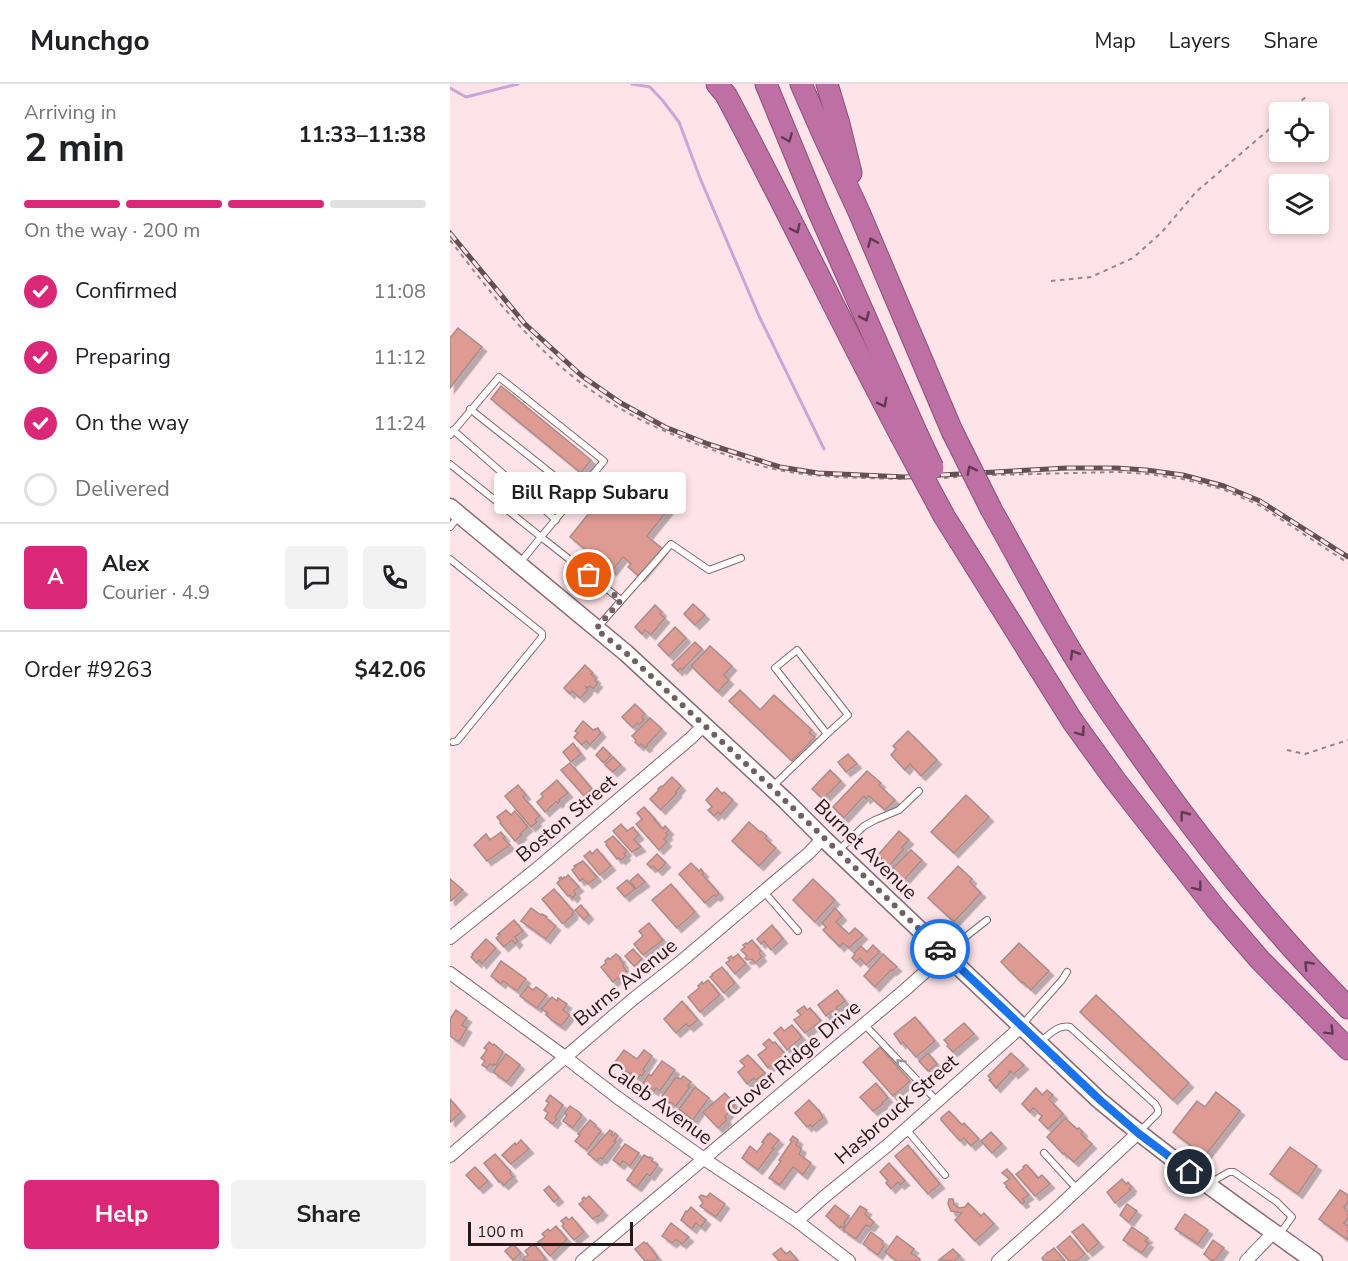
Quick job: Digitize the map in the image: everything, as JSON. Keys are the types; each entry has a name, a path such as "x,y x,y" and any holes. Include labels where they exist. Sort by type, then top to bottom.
{"highway":[{"path":"717,84 726,95 770,177 854,347 908,434 1003,612 1073,722 1115,780 1216,909 1260,960 1348,1049"},
{"path":"729,84 770,177"},
{"path":"766,84 908,434"},
{"path":"801,84 859,212 952,431 991,509 1054,622 1105,704 1160,783 1220,862 1280,934 1348,1008"},
{"path":"827,84 839,124 859,212"}],"street":[{"name":"Burnet Avenue","path":"453,516 519,565 626,653 772,788 1038,1043 1138,1133 1314,1261"},
{"name":"Boston Street","path":"450,938 534,871 704,725"},
{"name":"Burns Avenue","path":"450,1155 764,892 823,838"},
{"name":"Clover Ridge Drive","path":"582,1261 945,954"},
{"name":"Caleb Avenue","path":"450,973 618,1098 797,1221 844,1260"},
{"name":"Hasbrouck Street","path":"797,1221 906,1129 1021,1026"},
{"path":"998,1261 1138,1133"},
{"path":"1246,1261 1276,1234"}],"lane":[{"path":"519,565 541,537 556,520 604,461 499,377 452,432 556,520"},
{"path":"470,409 577,494"},
{"path":"450,464 621,600"},
{"path":"596,629 671,544 709,570 741,558"},
{"path":"450,559 542,633 542,637 457,741 453,742"},
{"path":"772,788 848,715 797,650 775,668 827,734"},
{"path":"838,852 864,826 899,810 919,791"},
{"path":"764,892 798,931"},
{"path":"945,954 987,920"},
{"path":"1021,1026 1067,972"},
{"path":"864,1024 937,1101"},
{"path":"1038,1043 1064,1025 1078,1034 1155,1104 1158,1113 1138,1133"},
{"path":"906,1129 945,1176"},
{"path":"1044,1153 1077,1190"},
{"path":"1207,1185 1229,1172 1234,1172 1277,1202 1292,1217 1276,1234"}],"path":[{"path":"1300,102 1307,96"},
{"path":"1051,281 1091,277 1133,258 1162,232 1196,192 1269,129"},
{"path":"450,240 506,311 548,356 617,408 663,431 748,462 779,470 816,476 906,479"},
{"path":"988,475 1116,472 1183,479 1222,489 1259,505 1348,563"},
{"path":"936,478 966,477"},
{"path":"1287,750 1305,754 1348,740"}],"building":[{"path":"458,328 482,347 450,388 450,338"},
{"path":"501,386 591,460 581,473 491,399"},
{"path":"626,476 668,510 647,536 663,549 640,577 628,567 631,564 623,557 612,571 570,537 597,503 601,507"},
{"path":"693,604 705,615 695,625 684,614"},
{"path":"655,605 665,618 651,635 645,630 642,634 635,627"},
{"path":"675,627 686,638 669,656 658,645"},
{"path":"695,642 702,649 682,670 680,668 678,671 672,665"},
{"path":"710,646 732,666 724,675 729,680 718,692 691,666"},
{"path":"585,665 593,673 591,674 598,683 593,689 590,686 586,687 588,690 580,698 572,691 570,694 564,688"},
{"path":"740,690 760,710 774,695 812,730 809,733 815,737 792,761 729,701"},
{"path":"635,704 645,714 642,717 644,720 633,728 622,717"},
{"path":"650,718 662,729 645,748 641,744 639,746 632,736"},
{"path":"583,721 593,730 598,728 601,733 590,745 586,741 582,745 574,737 578,733 575,731"},
{"path":"908,731 937,760 921,776 910,764 905,770 891,755 896,749 893,746"},
{"path":"573,743 581,754 571,762 563,752"},
{"path":"603,747 611,755 604,763 596,755"},
{"path":"848,754 857,764 846,772 838,762"},
{"path":"613,757 621,765 613,772 605,765"},
{"path":"570,763 592,789 584,796 561,770"},
{"path":"830,770 841,781 823,799 812,789"},
{"path":"867,771 895,800 885,810 869,796 866,799 864,796 844,818 833,807"},
{"path":"672,777 681,786 661,810 650,799"},
{"path":"557,780 568,793 545,812 537,802 543,797 541,794"},
{"path":"518,785 526,795 523,797 540,816 531,827 505,796"},
{"path":"717,788 733,800 720,815 718,812 714,816 708,810 712,807 706,800"},
{"path":"966,795 989,817 954,853 931,832"},
{"path":"644,807 663,829 665,826 669,830 664,839 667,842 659,850 636,824 642,819 637,813"},
{"path":"506,810 511,815 515,811 528,827 515,841 497,817"},
{"path":"749,822 767,836 765,838 776,848 759,866 732,841"},
{"path":"621,824 627,831 633,827 639,835 634,839 641,847 632,852 613,831"},
{"path":"899,831 909,840 889,866 878,855"},
{"path":"501,832 510,845 487,861 474,845 486,834 490,840"},
{"path":"613,836 627,851 624,854 626,856 621,860 617,859 605,842"},
{"path":"597,849 611,866 600,875 584,856 590,851 592,854"},
{"path":"911,850 922,860 904,880 892,869"},
{"path":"657,854 666,863 658,871 647,864"},
{"path":"583,861 597,877 588,884 583,879 580,881 572,870 576,867 574,866"},
{"path":"691,863 699,871 701,869 704,873 702,874 719,894 716,897 714,895 705,903 679,874"},
{"path":"958,866 972,879 970,882 981,893 954,922 928,898"},
{"path":"638,874 645,882 636,889 630,881"},
{"path":"568,875 579,887 574,891 576,894 573,898 568,896 557,883 559,878 565,878"},
{"path":"450,879 463,890 451,901 450,900"},
{"path":"813,879 835,900 815,922 793,900"},
{"path":"627,880 635,889 625,897 617,888"},
{"path":"671,884 695,912 677,928 652,900"},
{"path":"554,889 574,912 564,923 542,899"},
{"path":"581,905 589,915 584,920 575,910"},
{"path":"531,908 547,917 556,926 546,939 521,921"},
{"path":"835,908 842,916 836,922 849,934 855,928 863,935 849,948 843,943 840,947 823,930 826,927 822,923"},
{"path":"514,920 523,931 515,937 518,941 515,944 512,940 504,947 496,938"},
{"path":"649,923 663,940 643,955 634,944 643,936 639,931"},
{"path":"772,925 783,939 771,950 764,941 761,944 757,939"},
{"path":"486,939 496,948 482,964 479,960 477,963 471,957 472,954"},
{"path":"752,940 761,951 759,953 762,957 755,963 752,959 747,960 745,958 747,956 741,950 745,947 743,945"},
{"path":"1019,943 1049,971 1031,990 1001,962"},
{"path":"873,945 880,952 866,965 860,958 856,962 852,958 861,946 867,952"},
{"path":"633,949 642,959 634,966 625,956"},
{"path":"616,954 621,958 627,971 621,976 623,978 620,980 618,978 613,982 601,967 608,958"},
{"path":"738,954 746,964 735,974 726,963 730,960 728,958 731,956 733,958"},
{"path":"883,954 897,967 891,970 875,987 864,976"},
{"path":"501,961 526,979 517,991 503,981 501,984 491,976"},
{"path":"722,967 735,983 724,993 710,977"},
{"path":"708,980 720,995 700,1012 688,997 699,988 702,982 703,984"},
{"path":"528,986 533,990 536,987 547,995 537,1008 520,996"},
{"path":"837,990 845,1001 836,1008 837,1010 826,1016 818,1005"},
{"path":"1096,995 1189,1083 1173,1100 1080,1012"},
{"path":"552,997 567,1004 563,1010 570,1015 561,1026 541,1009"},
{"path":"682,1001 698,1020 689,1027 686,1024 676,1033 664,1019"},
{"path":"804,1006 807,1010 810,1008 821,1021 805,1033 794,1020 801,1015 797,1011"},
{"path":"456,1010 467,1018 462,1025 467,1028 459,1042 450,1036 450,1019"},
{"path":"915,1017 935,1041 916,1057 903,1042 901,1044 894,1034"},
{"path":"964,1023 974,1034 953,1052 944,1040"},
{"path":"792,1025 802,1037 787,1050 774,1033 781,1027 784,1031"},
{"path":"769,1039 775,1042 785,1054 768,1068 758,1055 767,1048 763,1044"},
{"path":"489,1042 503,1052 496,1065 490,1064 487,1068 482,1065 485,1061 481,1058"},
{"path":"880,1047 910,1081 893,1096 863,1062"},
{"path":"624,1050 637,1059 644,1050 652,1056 642,1076 638,1078 630,1074 615,1062"},
{"path":"928,1053 937,1064 928,1071 919,1061"},
{"path":"1011,1053 1024,1065 1014,1074 1010,1071 996,1088 988,1076"},
{"path":"506,1054 520,1065 507,1082 493,1072"},
{"path":"748,1055 765,1073 747,1084 738,1072 745,1066 740,1061"},
{"path":"662,1061 675,1070 660,1091 656,1088 654,1091 643,1083"},
{"path":"683,1076 691,1082 688,1086 690,1087 676,1106 670,1102 669,1104 662,1096 676,1077 681,1079"},
{"path":"876,1083 888,1098 873,1111 860,1097"},
{"path":"695,1087 709,1098 693,1120 679,1109"},
{"path":"1036,1088 1042,1095 1047,1090 1053,1095 1049,1099 1063,1114 1048,1129 1039,1120 1042,1116 1033,1108 1030,1112 1022,1104"},
{"path":"1216,1092 1240,1111 1205,1156 1173,1132 1197,1101 1205,1107"},
{"path":"725,1093 735,1105 725,1117 727,1120 718,1128 703,1112"},
{"path":"550,1095 563,1105 553,1124 545,1118 548,1113 544,1110 549,1103 546,1101"},
{"path":"450,1099 461,1112 451,1122 450,1121"},
{"path":"809,1100 823,1118 812,1127 810,1125 807,1127 795,1113"},
{"path":"570,1106 582,1115 573,1128 563,1121 567,1115 564,1113"},
{"path":"949,1111 979,1139 971,1146 964,1138 960,1141 941,1120"},
{"path":"1065,1118 1077,1129 1079,1128 1083,1132 1081,1134 1092,1144 1074,1162 1047,1137"},
{"path":"590,1120 601,1131 587,1150 575,1141"},
{"path":"610,1130 613,1132 611,1135 615,1133 618,1136 614,1141 616,1142 602,1159 597,1161 588,1154"},
{"path":"991,1132 1002,1144 992,1153 981,1141"},
{"path":"770,1133 779,1140 758,1170 742,1158 750,1146 757,1152"},
{"path":"793,1136 798,1140 796,1145 801,1148 799,1154 811,1163 803,1175 793,1167 780,1185 769,1178 781,1161 779,1160"},
{"path":"521,1140 529,1149 511,1164 502,1155"},
{"path":"625,1144 639,1153 630,1166 623,1161 620,1165 613,1160"},
{"path":"908,1145 940,1184 928,1194 895,1156"},
{"path":"1290,1147 1317,1166 1298,1194 1270,1174"},
{"path":"495,1154 513,1177 504,1185 484,1163"},
{"path":"644,1155 653,1159 652,1161 658,1165 650,1176 647,1174 637,1187 627,1180"},
{"path":"889,1163 905,1181 900,1185 898,1182 891,1189 886,1183 888,1181 880,1172"},
{"path":"1025,1165 1038,1178 1042,1175 1050,1184 1035,1196 1016,1174"},
{"path":"475,1167 488,1181 479,1189 466,1175"},
{"path":"1007,1169 1029,1195 1023,1199 1025,1202 1022,1204 1004,1183 1010,1179 1002,1173"},
{"path":"1122,1179 1132,1187 1115,1203 1107,1192"},
{"path":"549,1186 559,1198 554,1202 544,1190"},
{"path":"1340,1190 1348,1195 1348,1202 1344,1208 1348,1212 1348,1218 1344,1223 1348,1226 1348,1240 1319,1219"},
{"path":"710,1193 725,1204 716,1217 700,1206 703,1203 699,1197 701,1195 707,1197"},
{"path":"589,1196 603,1211 593,1219 579,1204 584,1197 586,1199"},
{"path":"949,1199 953,1199 954,1204 959,1208 965,1207 968,1203 981,1216 984,1213 994,1224 975,1241 955,1220 962,1213 951,1211 948,1204"},
{"path":"1127,1204 1137,1211 1129,1222 1120,1215"},
{"path":"835,1205 849,1216 843,1228 826,1216"},
{"path":"860,1206 867,1210 865,1214 874,1222 870,1227 866,1225 856,1239 843,1230"},
{"path":"691,1207 706,1220 701,1227 696,1223 692,1229 681,1220"},
{"path":"1185,1214 1208,1230 1198,1244 1175,1229"},
{"path":"566,1217 569,1220 572,1217 584,1232 574,1240 562,1226 564,1224 561,1221"},
{"path":"671,1223 689,1237 682,1244 676,1240 672,1243 662,1236"},
{"path":"1083,1224 1099,1243 1088,1252 1072,1232"},
{"path":"556,1226 567,1239 550,1256 538,1242 545,1237 542,1234"},
{"path":"1132,1227 1148,1238 1145,1241 1149,1243 1142,1253 1123,1240"},
{"path":"871,1232 883,1241 884,1246 878,1255 863,1244"},
{"path":"897,1236 914,1249 911,1253 920,1259 919,1261 897,1261 885,1252"},
{"path":"1070,1236 1085,1254 1076,1261 1069,1261 1057,1247"},
{"path":"1213,1240 1224,1248 1212,1261 1204,1254"},
{"path":"644,1242 658,1258 654,1261 645,1261 635,1249"},
{"path":"513,1244 521,1253 513,1260 505,1251"},
{"path":"534,1244 546,1259 524,1261 523,1259 528,1255 525,1251"},
{"path":"781,1248 786,1254 790,1251 798,1261 779,1261 773,1254"},
{"path":"1054,1248 1065,1261 1044,1261 1042,1258"},
{"path":"953,1249 960,1256 954,1261 939,1260"}],"waterway":[{"path":"450,88 466,97 518,84"},
{"path":"632,84 650,87 679,122 700,178 759,316 824,449"}],"railway":[{"path":"450,233 525,324 582,376 621,403 665,427 708,444 780,467 818,473 905,477 1067,468 1116,468 1183,475 1224,486 1260,501 1348,557"}],"way so far":[{"path":"589,575 621,600 596,629 626,653 772,788 940,949"}],"place":[{"name":"Bill Rapp Subaru","path":"589,575"}],"route":[{"path":"940,949 1100,1100 1138,1133 1190,1172"}]}
